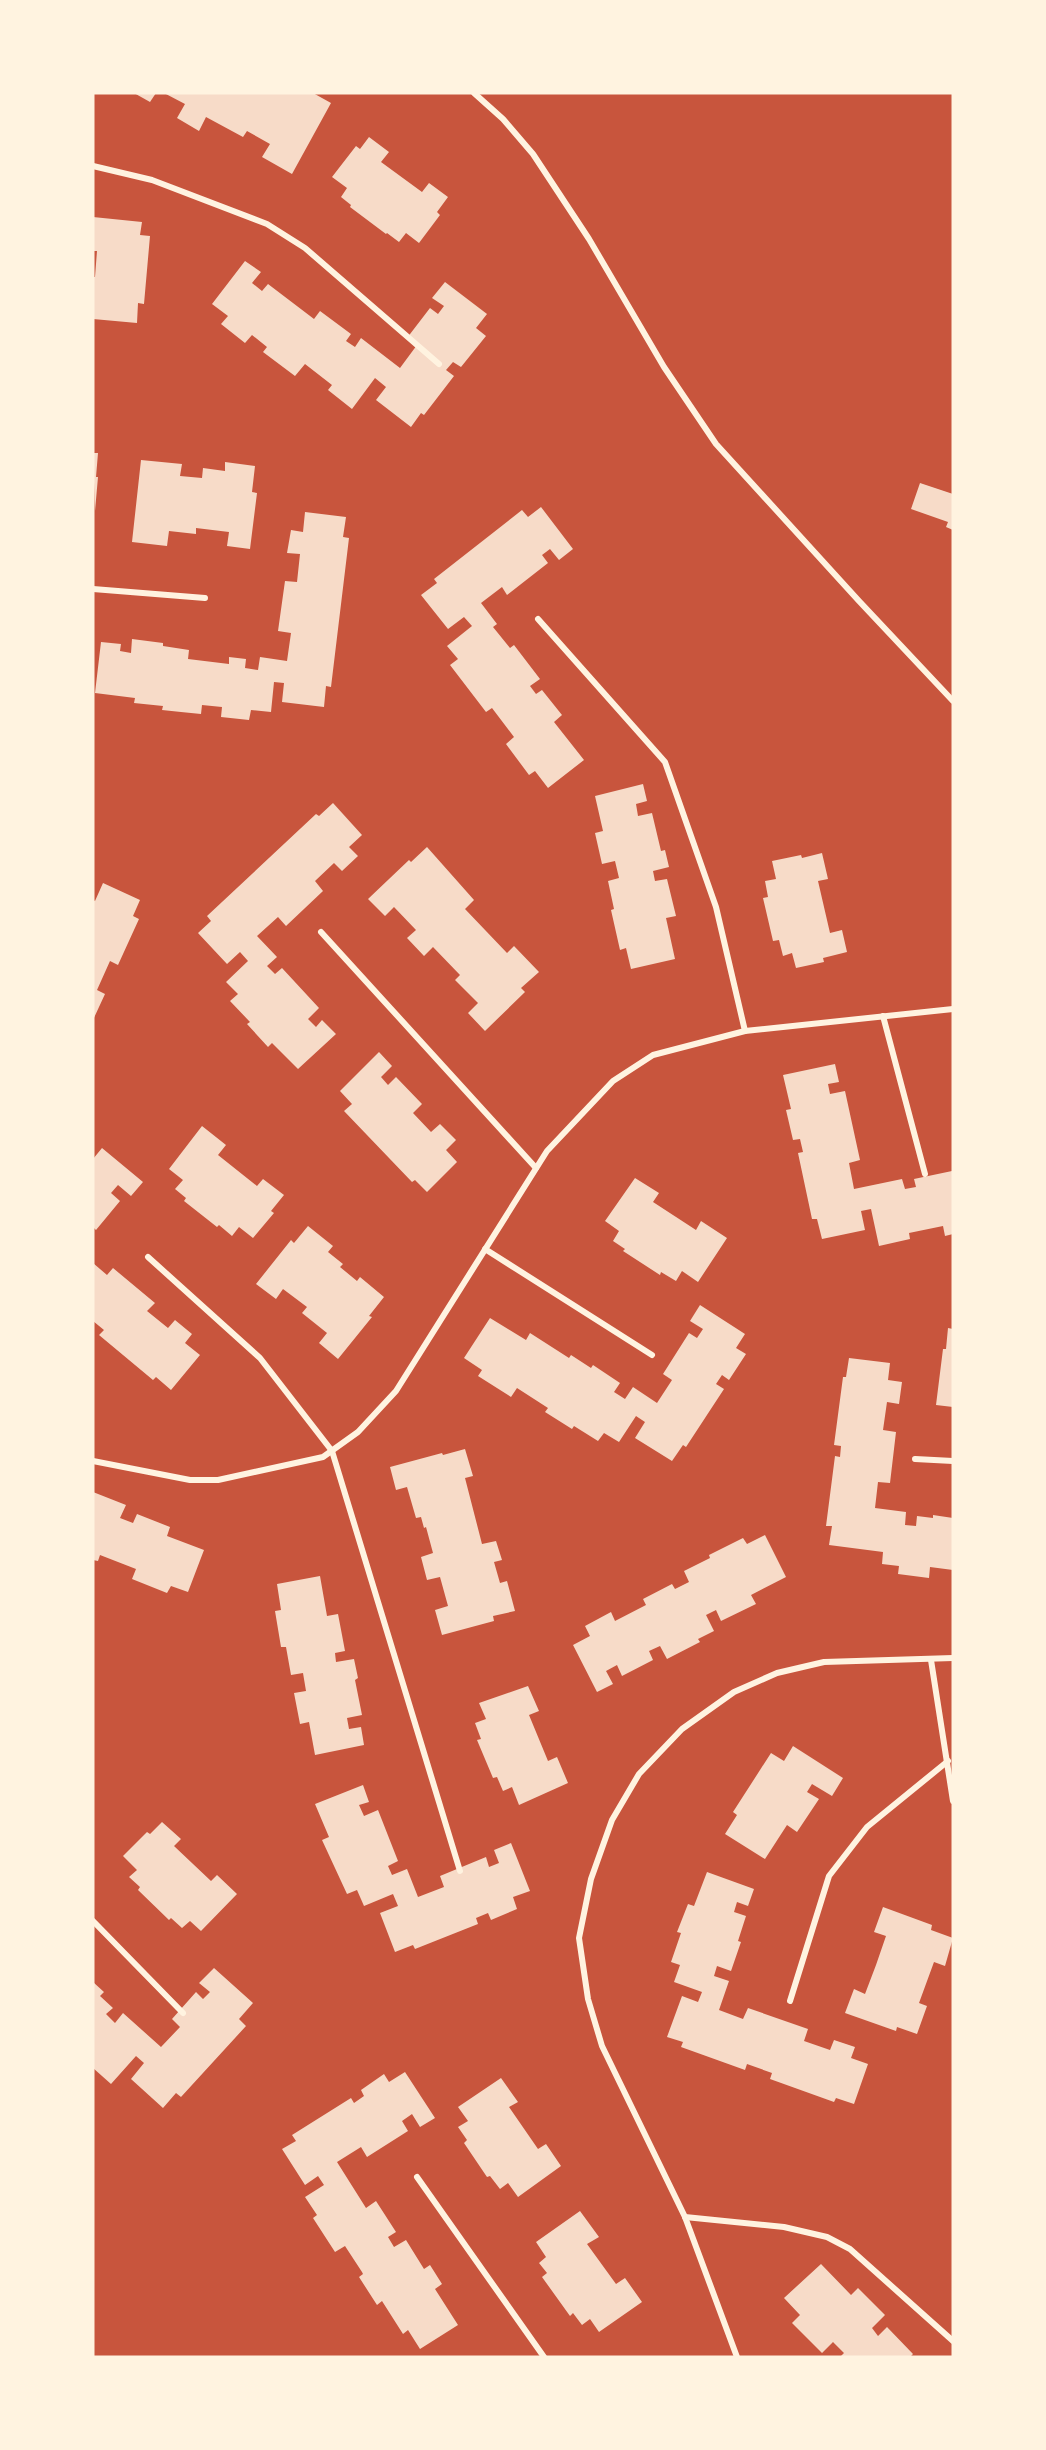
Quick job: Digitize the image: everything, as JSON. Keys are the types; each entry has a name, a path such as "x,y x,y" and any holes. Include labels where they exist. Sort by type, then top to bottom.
{"street":[{"path":"474,93 503,119 533,154 589,239 664,368 716,444 953,700"},
{"path":"93,166 152,180 267,224 305,248 439,364"},
{"path":"93,589 205,598"},
{"path":"538,619 665,762 716,906 745,1030"},
{"path":"321,932 536,1168"},
{"path":"93,1461 190,1480 218,1480 323,1457 358,1432 396,1391 547,1151 613,1081 653,1055 745,1030 953,1009"},
{"path":"883,1016 925,1174"},
{"path":"485,1249 652,1355"},
{"path":"148,1257 260,1358 332,1451 460,1871"},
{"path":"915,1459 953,1461"},
{"path":"737,2357 685,2217 602,2046 588,1999 579,1938 591,1880 612,1820 639,1774 682,1729 734,1692 777,1673 824,1662 953,1658"},
{"path":"931,1660 953,1802"},
{"path":"790,2001 829,1876 867,1827 948,1761"},
{"path":"93,1921 183,2013"},
{"path":"417,2177 544,2357"},
{"path":"685,2217 784,2227 827,2237 850,2249 953,2341"}],"building":[{"path":"134,93 156,93 150,102"},
{"path":"164,93 313,93 331,103 292,174 262,157 270,144 247,131 243,137 206,117 199,131 177,118 185,104"},
{"path":"369,137 389,152 381,162 422,192 429,183 448,197 437,212 440,215 419,243 406,233 399,242 350,207 351,205 341,197 347,188 332,177 356,146 360,149"},
{"path":"93,217 142,222 140,235 150,236 144,304 138,303 137,323 93,319 93,277 95,277 97,251 93,251"},
{"path":"245,261 261,272 252,283 262,291 268,284 314,319 320,311 351,334 346,341 355,347 361,338 400,368 417,345 407,338 430,308 438,314 444,306 432,298 445,282 487,314 476,328 486,336 461,367 453,362 446,370 454,376 424,415 421,413 411,427 376,400 386,387 375,378 352,409 328,390 332,385 305,364 295,376 263,352 267,347 252,335 245,343 221,324 228,316 212,304"},
{"path":"93,453 98,453 95,511"},
{"path":"141,460 182,464 180,476 202,478 203,468 225,471 225,462 255,466 252,492 257,493 250,549 227,546 229,532 196,528 196,534 169,531 167,546 132,542"},
{"path":"920,483 953,494 953,530 946,527 948,522 911,509"},
{"path":"541,507 573,549 559,560 550,549 542,555 548,563 507,595 502,587 481,603 497,624 493,627 510,648 514,645 540,679 530,686 536,694 542,690 562,715 554,722 584,760 548,788 535,771 529,775 506,744 514,737 492,708 486,712 450,665 458,659 447,646 472,626 464,617 448,629 421,595 437,583 434,579 522,510 528,517"},
{"path":"305,512 346,517 343,537 349,538 331,687 326,686 324,707 282,702 284,683 274,682 271,712 251,710 249,720 221,717 222,707 202,705 201,714 162,710 163,706 134,703 135,698 95,693 101,642 121,644 120,651 131,653 132,639 163,643 163,646 189,650 188,659 229,664 229,657 246,659 245,668 258,670 260,657 287,661 291,633 278,631 285,581 297,582 300,554 287,553 291,530 303,532"},
{"path":"643,784 647,801 636,804 638,816 652,813 661,851 665,850 669,867 653,871 655,881 667,879 676,916 666,918 675,959 631,969 626,948 620,950 611,910 614,909 608,881 619,878 615,861 602,864 595,833 603,831 595,796"},
{"path":"333,803 362,835 349,847 358,856 342,871 334,863 315,881 323,891 286,926 278,917 257,936 277,957 267,966 275,974 282,968 319,1008 308,1019 316,1027 322,1020 336,1034 298,1069 272,1043 268,1047 247,1024 250,1022 230,1001 238,994 226,982 248,961 240,952 227,964 198,933 211,921 207,916 316,814 319,816"},
{"path":"427,847 474,900 465,909 507,953 514,946 539,972 521,988 525,992 485,1031 468,1013 478,1003 455,980 460,975 433,947 424,956 407,938 416,930 394,907 385,916 368,899 409,860 411,862"},
{"path":"822,853 828,879 818,881 830,933 842,930 847,952 823,958 824,962 796,968 792,953 783,956 779,940 773,941 763,898 768,897 765,881 776,879 772,861"},
{"path":"103,883 140,900 133,916 139,919 118,965 110,961 97,990 105,994 93,1020 93,900 95,901"},
{"path":"379,1052 392,1066 381,1077 388,1085 396,1077 422,1104 413,1113 431,1132 440,1124 456,1140 446,1150 457,1162 427,1192 415,1180 412,1182 344,1111 352,1104 340,1091"},
{"path":"835,1064 839,1082 828,1084 830,1094 845,1091 860,1160 849,1163 854,1189 902,1179 905,1189 916,1187 914,1179 952,1171 953,1234 945,1236 943,1226 909,1233 910,1239 879,1246 871,1209 861,1211 865,1230 822,1239 817,1219 812,1219 798,1153 803,1152 800,1139 793,1140 786,1110 791,1109 783,1075"},
{"path":"202,1126 226,1145 218,1155 257,1186 263,1179 284,1195 271,1211 274,1213 253,1238 239,1227 232,1236 219,1225 217,1227 184,1201 186,1198 175,1189 183,1180 169,1169"},
{"path":"102,1148 143,1182 131,1196 118,1185 111,1193 120,1201 96,1230 93,1227 93,1159"},
{"path":"635,1178 659,1193 653,1202 696,1230 701,1221 727,1238 698,1282 682,1271 676,1281 661,1272 660,1275 623,1251 625,1249 613,1241 619,1231 605,1221"},
{"path":"308,1226 333,1246 328,1252 343,1264 340,1267 357,1281 360,1277 384,1297 369,1316 372,1317 338,1359 319,1343 327,1333 302,1313 307,1307 283,1289 276,1299 256,1284 291,1240 294,1243"},
{"path":"93,1263 107,1275 113,1268 155,1303 147,1311 168,1328 175,1320 192,1334 185,1343 200,1355 171,1390 156,1377 153,1380 99,1335 104,1330 93,1321"},
{"path":"700,1305 745,1334 736,1348 746,1354 729,1380 722,1375 716,1384 724,1389 686,1447 683,1445 672,1461 635,1438 645,1422 636,1416 619,1442 604,1433 598,1441 574,1426 572,1429 545,1412 548,1408 517,1388 511,1397 478,1376 482,1370 464,1358 490,1318 526,1340 530,1333 569,1358 571,1355 591,1368 593,1365 620,1383 614,1392 625,1399 633,1387 657,1403 672,1380 663,1374 689,1333 697,1338 703,1329 690,1321"},
{"path":"948,1328 953,1329 953,1407 936,1405"},
{"path":"849,1358 890,1363 888,1380 902,1382 899,1404 887,1402 883,1430 896,1432 890,1483 878,1482 875,1508 906,1512 905,1525 916,1526 917,1516 933,1518 933,1515 953,1518 953,1570 930,1567 929,1578 898,1574 899,1566 882,1564 883,1552 829,1545 832,1526 826,1526 835,1456 840,1457 841,1446 834,1445 843,1377 846,1377"},
{"path":"465,1449 473,1476 465,1478 482,1544 496,1541 502,1560 494,1562 500,1583 507,1581 515,1611 493,1616 494,1621 442,1635 435,1610 448,1606 440,1577 427,1580 421,1557 433,1553 426,1527 424,1528 421,1517 416,1518 407,1487 396,1490 390,1467"},
{"path":"93,1492 126,1505 120,1518 133,1523 137,1514 170,1527 167,1536 204,1550 188,1592 171,1586 167,1593 132,1579 136,1569 100,1555 98,1561 93,1560"},
{"path":"765,1535 786,1577 751,1595 756,1604 721,1621 716,1610 706,1615 714,1631 698,1639 700,1642 667,1659 660,1646 649,1651 653,1660 622,1676 617,1665 606,1671 613,1684 597,1692 573,1645 590,1636 585,1626 611,1612 615,1621 646,1605 643,1599 672,1584 675,1589 689,1582 684,1571 710,1558 709,1555 743,1538 747,1544"},
{"path":"320,1576 327,1616 338,1614 345,1651 335,1653 336,1662 354,1659 358,1678 355,1680 362,1715 347,1718 349,1729 361,1727 364,1745 315,1755 309,1722 300,1724 294,1693 306,1691 303,1673 291,1675 286,1647 281,1647 275,1611 281,1610 277,1584"},
{"path":"528,1686 539,1711 529,1715 548,1761 557,1757 568,1783 519,1805 512,1787 503,1791 497,1777 493,1778 477,1740 481,1739 475,1723 486,1719 479,1703"},
{"path":"793,1746 843,1778 832,1796 812,1784 807,1792 819,1799 797,1832 787,1825 765,1859 725,1834 737,1815 733,1812 771,1753 784,1761"},
{"path":"363,1785 369,1802 359,1805 364,1816 378,1810 398,1861 388,1866 392,1875 407,1869 418,1897 444,1887 440,1876 486,1857 489,1867 499,1863 494,1850 511,1843 530,1891 513,1897 517,1909 491,1920 488,1913 476,1918 478,1924 415,1949 413,1945 395,1952 380,1913 398,1906 393,1894 364,1906 357,1890 347,1894 322,1840 329,1837 315,1804"},
{"path":"162,1822 181,1839 174,1846 211,1881 217,1875 237,1894 201,1931 190,1921 182,1928 171,1918 169,1920 138,1890 140,1887 129,1877 137,1870 123,1856 147,1832 150,1834"},
{"path":"707,1872 754,1889 748,1906 737,1902 734,1912 746,1916 738,1941 741,1942 731,1971 717,1966 714,1976 729,1981 719,2010 743,2019 748,2008 808,2029 804,2041 830,2050 834,2040 855,2047 851,2058 868,2064 854,2104 836,2098 834,2102 770,2079 772,2073 747,2064 745,2070 681,2047 683,2042 667,2037 682,1996 698,2002 702,1992 674,1982 680,1965 671,1962 681,1933 677,1932 688,1904 694,1906"},
{"path":"883,1907 932,1925 931,1930 953,1938 945,1966 934,1962 919,2003 927,2006 917,2034 897,2027 896,2031 845,2013 854,1989 865,1994 876,1965 886,1936 874,1932"},
{"path":"214,1968 253,2003 239,2019 246,2026 181,2097 176,2093 163,2108 131,2079 144,2063 136,2056 111,2084 93,2068 93,1982 104,1992 100,1996 113,2008 106,2014 115,2023 123,2013 161,2047 180,2027 172,2019 196,1992 203,1999 210,1992 199,1983"},
{"path":"405,2072 435,2118 420,2127 412,2114 402,2121 408,2131 367,2157 361,2147 337,2162 366,2208 376,2201 396,2232 388,2237 394,2247 406,2240 424,2269 430,2265 442,2284 435,2289 458,2325 420,2349 408,2330 403,2334 382,2301 377,2305 359,2277 363,2274 362,2272 345,2246 335,2252 313,2218 317,2215 305,2197 324,2185 318,2176 305,2185 282,2149 296,2141 292,2135 351,2098 354,2103 364,2096 361,2090 384,2074 389,2082"},
{"path":"501,2078 518,2102 509,2107 538,2149 546,2144 561,2166 518,2197 508,2183 500,2189 490,2176 487,2177 464,2143 467,2140 458,2127 468,2121 458,2107"},
{"path":"580,2211 599,2237 587,2244 616,2284 625,2278 642,2302 599,2332 590,2319 582,2325 573,2313 570,2316 542,2277 547,2273 539,2263 546,2257 536,2242"},
{"path":"821,2264 851,2295 858,2288 885,2315 872,2328 878,2336 887,2327 913,2354 910,2357 840,2357 844,2353 833,2342 822,2353 792,2323 800,2315 784,2298"}]}
